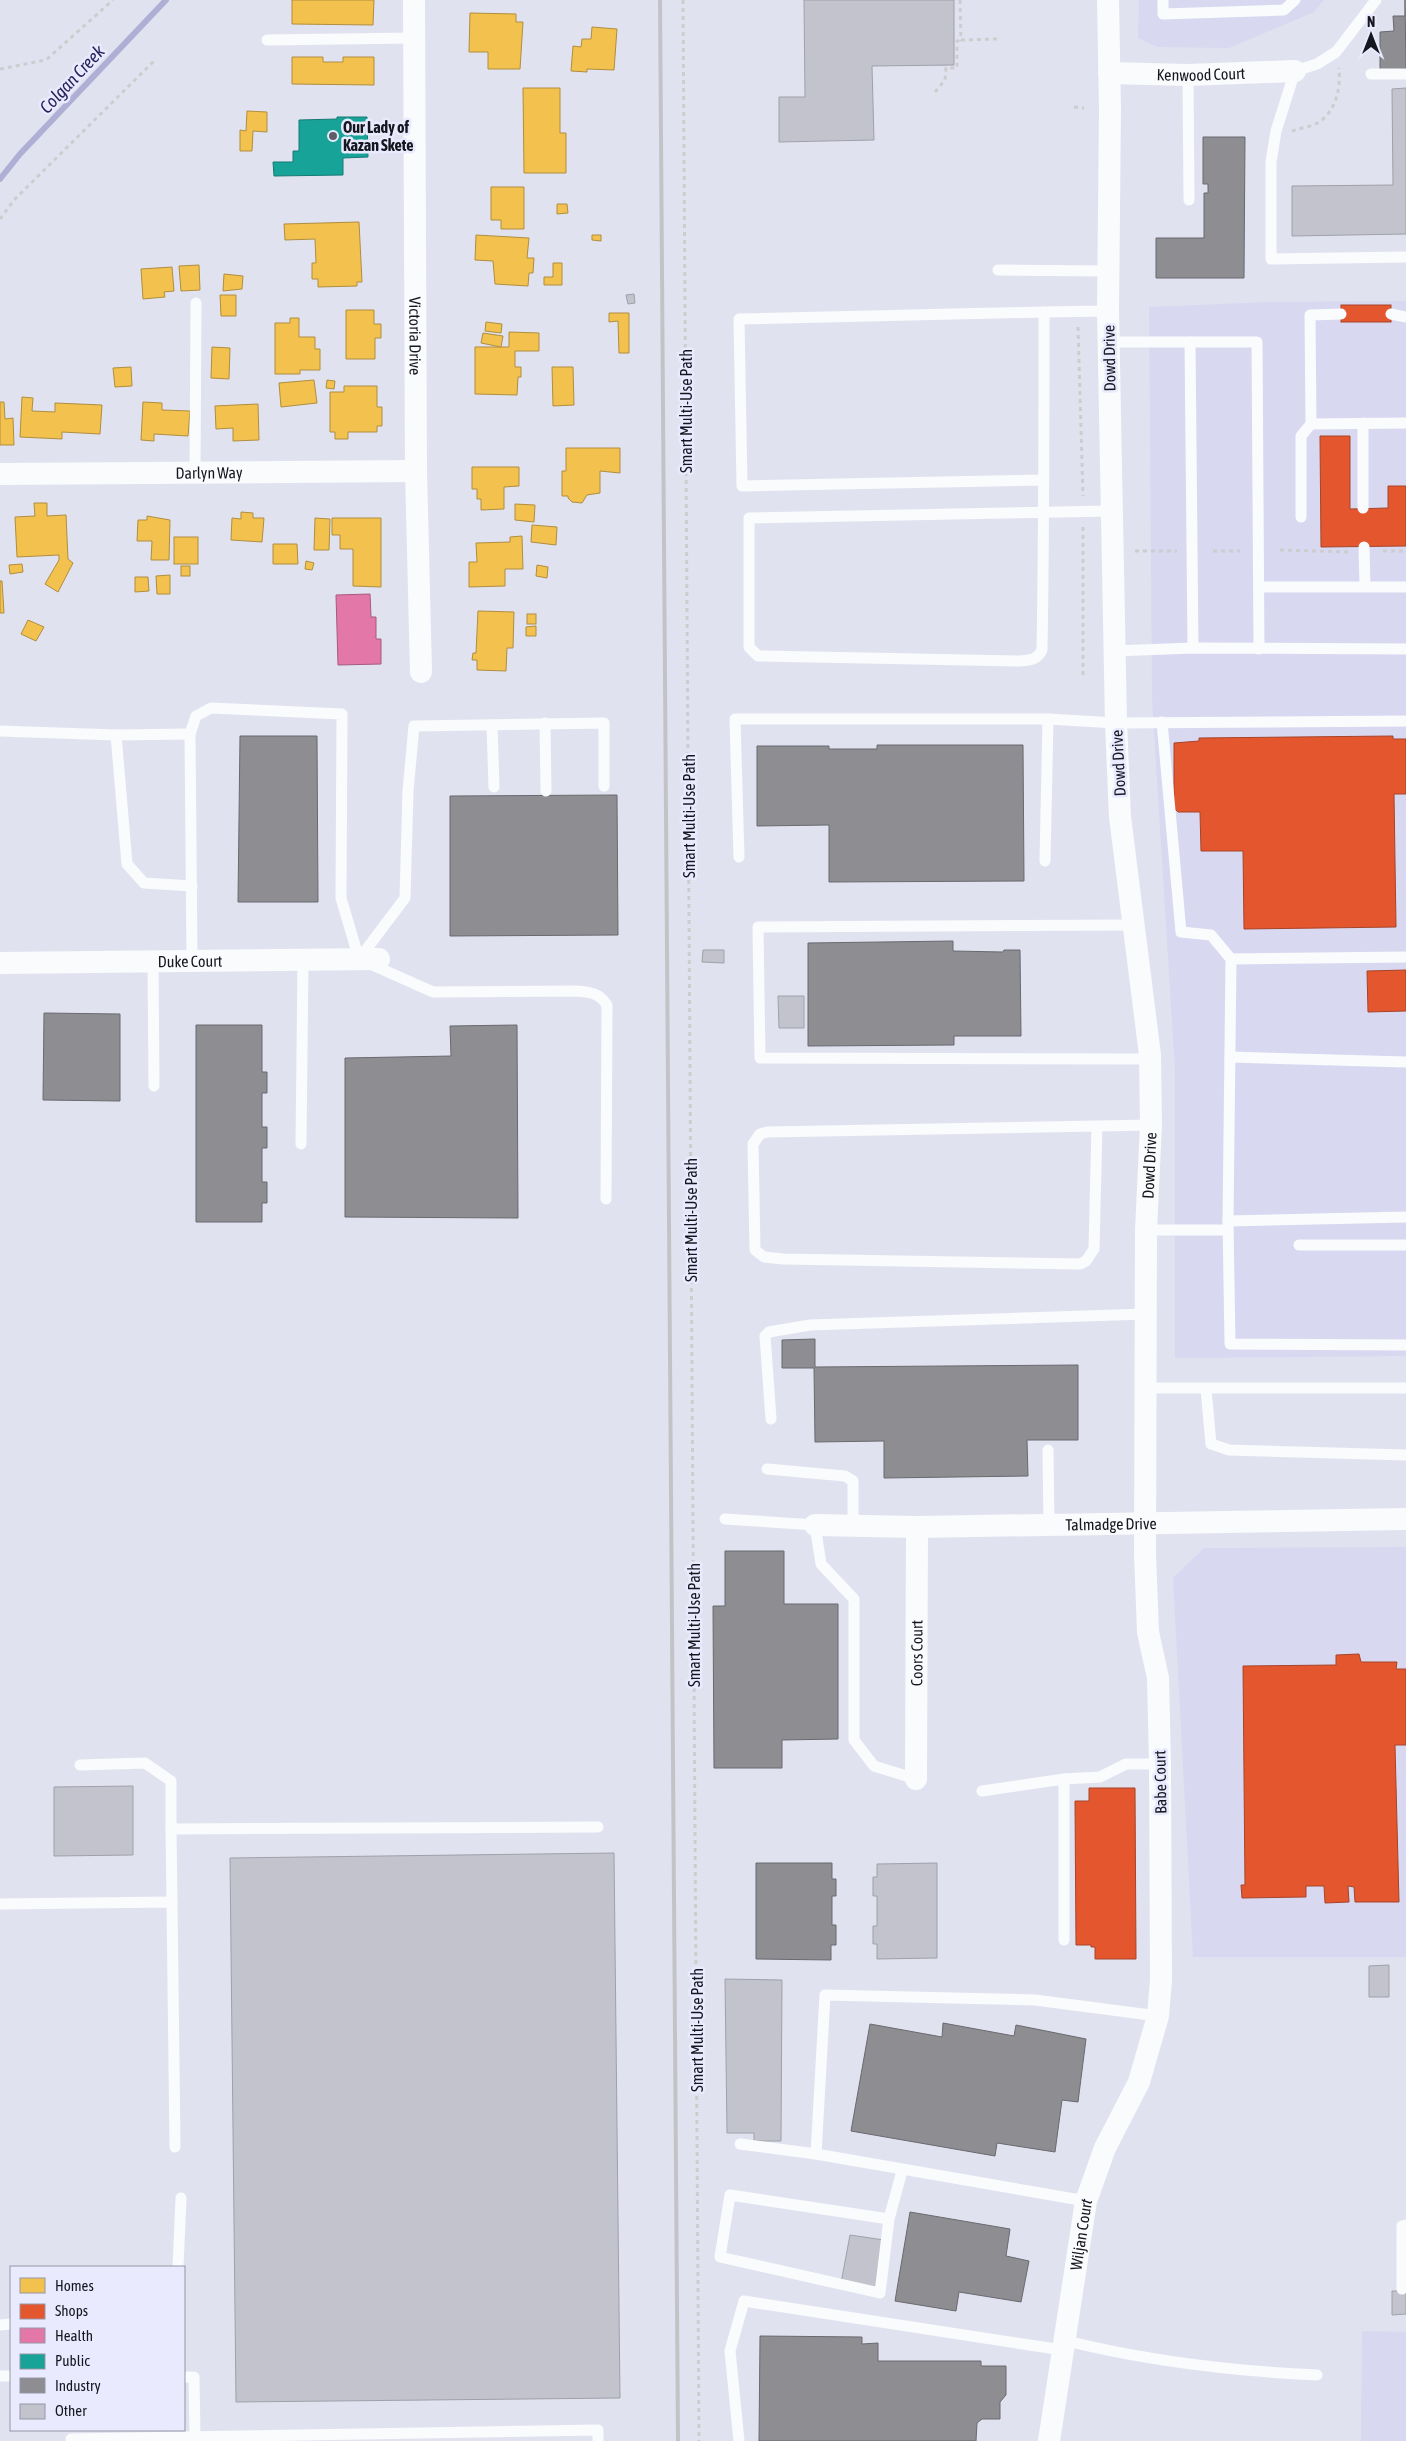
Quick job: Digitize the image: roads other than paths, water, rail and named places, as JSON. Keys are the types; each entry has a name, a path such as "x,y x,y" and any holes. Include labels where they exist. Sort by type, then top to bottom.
{"street":[{"name":"Victoria Drive","path":"414,0 416,471 421,672"},
{"name":"Dowd Drive","path":"1108,0 1108,311 1116,724 1120,818 1150,1058 1151,1125 1146,1230 1146,1524"},
{"name":"Kenwood Court","path":"1109,72 1188,75 1295,71"},
{"name":"Darlyn Way","path":"0,474 416,471"},
{"name":"Duke Court","path":"0,964 369,959"},
{"name":"Talmadge Drive","path":"815,1525 917,1527 1049,1526 1406,1519"},
{"name":"Babe Court","path":"1146,1524 1148,1632 1158,1678 1160,1764 1161,1960 1158,2016 1152,2039"},
{"name":"Coors Court","path":"916,1779 917,1527"},
{"name":"Wiljan Court","path":"1049,2441 1062,2345 1086,2201 1105,2148 1140,2082 1152,2039"}],"lane":[{"path":"1163,0 1163,14 1284,10 1295,0"},
{"path":"1376,0 1336,52 1317,64 1295,71 1276,130 1272,162 1272,259 1406,257"},
{"path":"267,40 414,38"},
{"path":"1371,74 1406,74"},
{"path":"1188,75 1189,200"},
{"path":"998,270 1108,271"},
{"path":"195,473 196,304"},
{"path":"1044,480 742,486 739,319 1108,311"},
{"path":"1044,312 1044,512 1042,650 1034,660 758,656 749,647 749,518 1044,512 1112,511"},
{"path":"1301,517 1301,436 1311,424 1310,315 1341,314"},
{"path":"1391,314 1406,317"},
{"path":"1109,342 1257,342 1259,649"},
{"path":"1190,342 1193,648"},
{"path":"1363,423 1363,508"},
{"path":"1311,424 1406,423"},
{"path":"1364,547 1365,586"},
{"path":"1258,587 1406,587"},
{"path":"1114,651 1193,648 1406,648"},
{"path":"192,961 190,734 196,716 211,708 342,714 340,898 369,959 433,992 592,992 601,996 607,1005 606,1199"},
{"path":"739,857 735,719 1048,719 1116,724 1162,722 1406,721"},
{"path":"1045,862 1048,719"},
{"path":"1162,722 1181,932 1211,935 1231,959 1228,1226 1230,1344 1406,1345"},
{"path":"369,959 405,898 408,791 414,726 604,723 604,786"},
{"path":"492,724 494,787"},
{"path":"545,724 546,791"},
{"path":"0,731 116,735 190,734"},
{"path":"116,735 127,864 144,883 192,886"},
{"path":"1133,925 758,927 760,1058 1150,1058"},
{"path":"1231,959 1406,957"},
{"path":"301,1144 303,960"},
{"path":"153,961 154,1086"},
{"path":"1230,1057 1406,1062"},
{"path":"1097,1126 1094,1249 1086,1261 1080,1264 784,1260 764,1257 755,1250 753,1144 760,1134 1097,1126 1151,1125"},
{"path":"1146,1230 1406,1217"},
{"path":"1299,1245 1406,1245"},
{"path":"771,1419 765,1336 769,1332 810,1325 1146,1314"},
{"path":"1147,1388 1406,1388"},
{"path":"1206,1389 1208,1434 1211,1444 1219,1448 1228,1450 1406,1455"},
{"path":"1048,1450 1049,1526"},
{"path":"767,1469 845,1476 853,1481 853,1525"},
{"path":"725,1519 815,1525 821,1564 854,1599 854,1740 874,1766 916,1779"},
{"path":"80,1765 145,1763 171,1781 175,2147"},
{"path":"982,1791 1064,1779 1100,1777 1126,1764 1160,1764"},
{"path":"1064,1779 1064,1940"},
{"path":"171,1829 598,1827"},
{"path":"0,1904 172,1902"},
{"path":"816,2154 825,1995 1035,2000 1158,2016"},
{"path":"740,2144 816,2154 902,2171 1086,2201"},
{"path":"889,2219 730,2195 720,2257 880,2293 889,2219 902,2171"},
{"path":"178,2266 181,2198"},
{"path":"1402,2289 1402,2226 1406,2226"},
{"path":"739,2441 730,2351 744,2301 1252,2372 1316,2375"},
{"path":"185,2377 194,2377 195,2437"},
{"path":"71,2437 195,2437 598,2430 598,2441"}],"waterway":[{"name":"Colgan Creek","path":"0,179 20,154 166,0"}],"railway":[{"path":"660,0 678,2441"}],"place":[{"name":"Our Lady of Kazan Skete","path":"333,136"}]}
